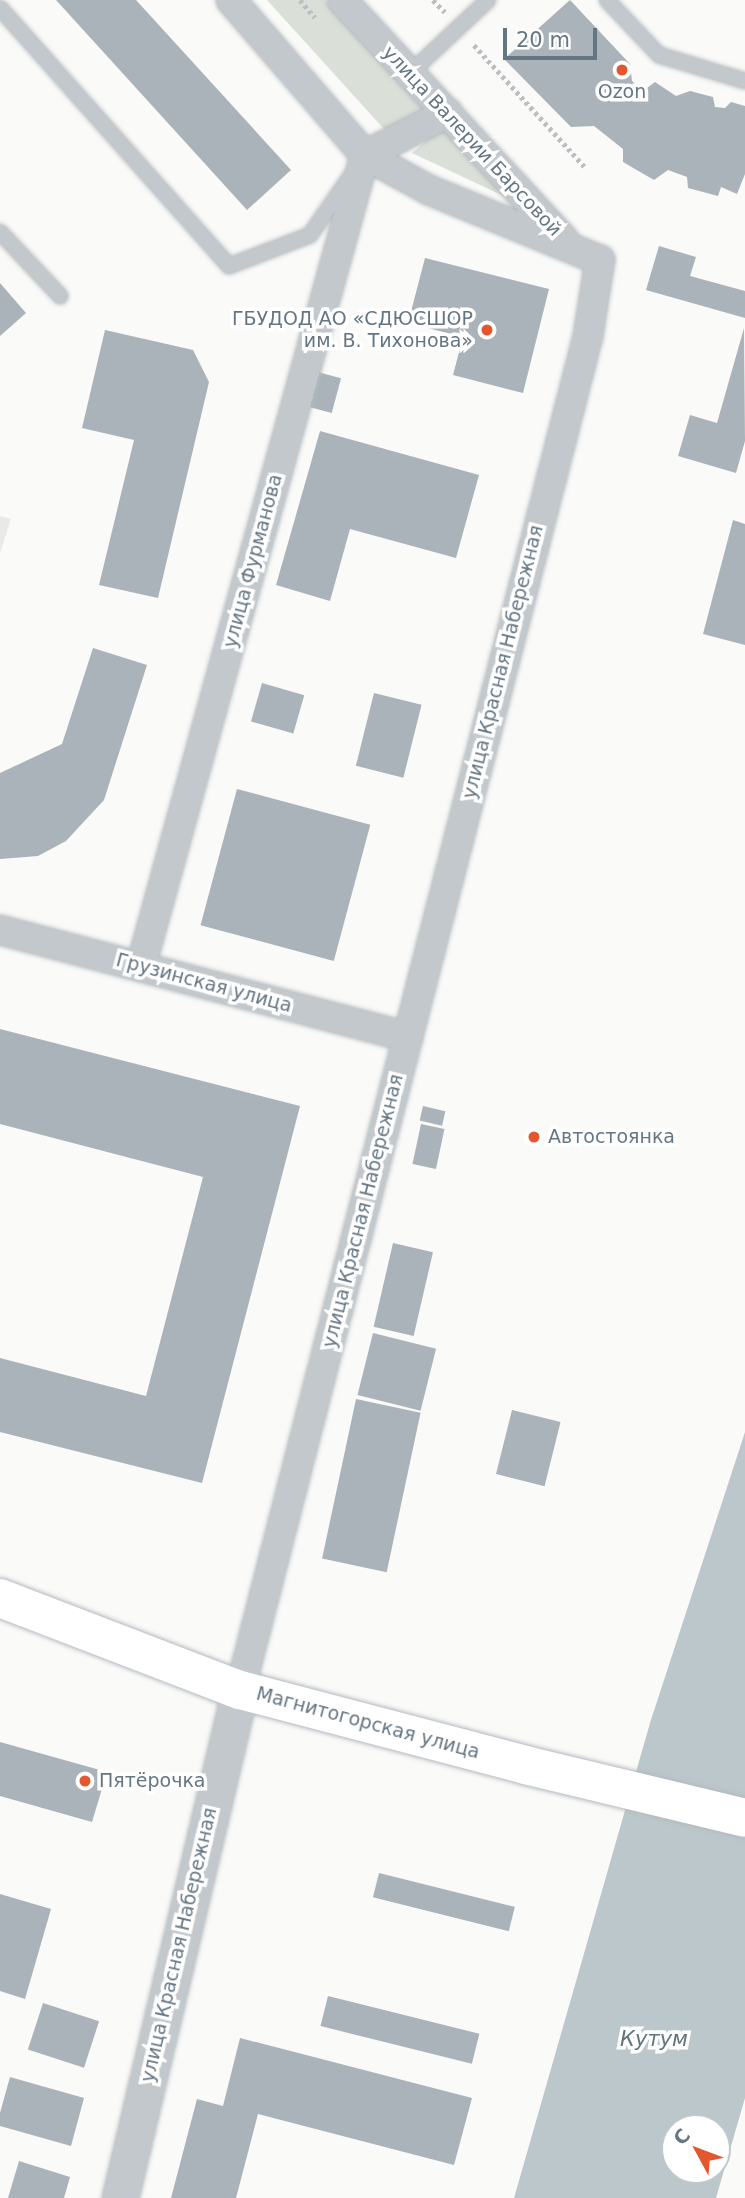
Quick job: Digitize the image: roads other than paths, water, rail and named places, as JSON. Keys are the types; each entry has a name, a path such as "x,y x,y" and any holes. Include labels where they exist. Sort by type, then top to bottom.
{"main road":[{"name":"Магнитогорская улица","path":"0,1598 240,1689 525,1765 745,1818"}],"street":[{"name":"улица Валерии Барсовой","path":"231,0 365,155 429,190 568,244"},
{"name":"улица Валерии Барсовой","path":"342,0 568,244"},
{"path":"365,155 448,114"},
{"name":"улица Фурманова","path":"141,966 365,155"},
{"name":"улица Красная Набережная","path":"120,2198 240,1689 588,336 600,260 568,244"},
{"name":"Грузинская улица","path":"0,930 408,1037"}],"lane":[{"path":"410,74 488,0"},
{"path":"607,0 659,55 745,81"},
{"path":"0,8 229,266 310,234 365,155"},
{"path":"0,232 60,296"}],"water":[{"name":"Кутум","path":"745,1432 745,2098 731,2146 731,2114 661,2114 661,2184 720,2184 716,2198 514,2198 650,1723"}],"place":[{"name":"Ozon","path":"622,70"},
{"name":"ГБУДОД АО «СДЮСШОР им. В. Тихонова»","path":"487,330"},
{"name":"Автостоянка","path":"534,1137"},
{"name":"Пятёрочка","path":"85,1781"}]}
